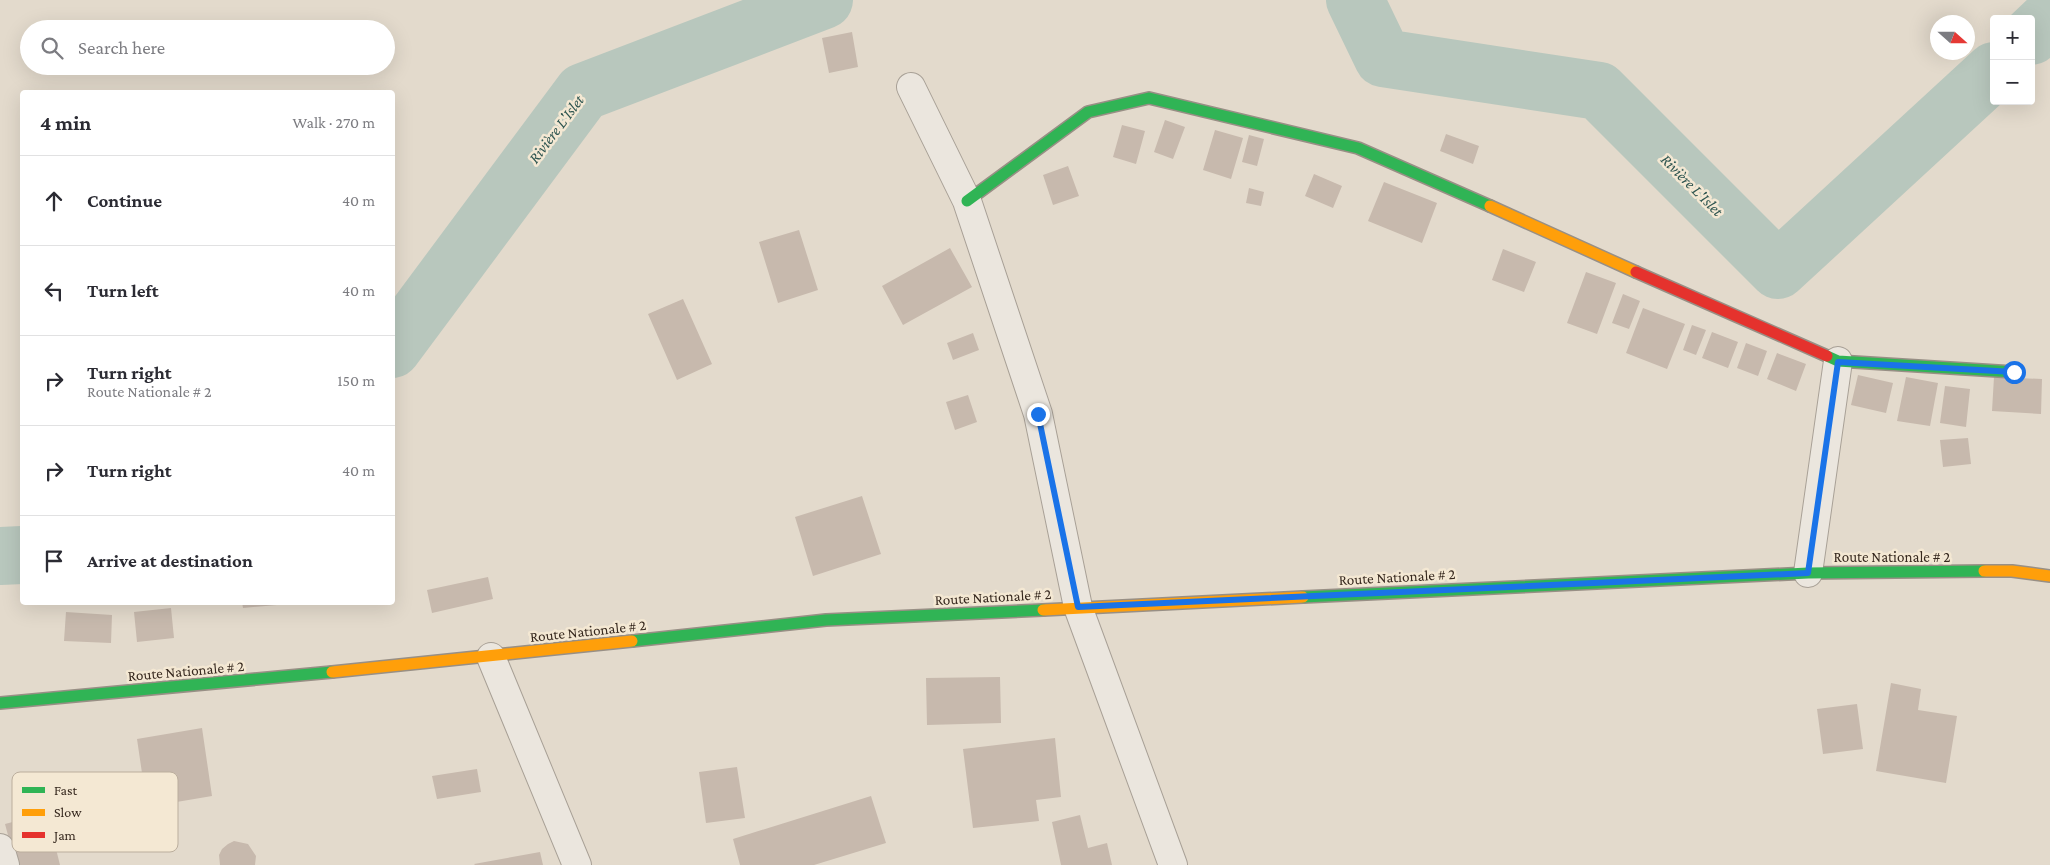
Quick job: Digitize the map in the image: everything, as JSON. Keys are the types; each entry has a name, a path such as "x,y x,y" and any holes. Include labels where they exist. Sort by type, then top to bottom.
{"main road":[{"path":"967,201 1088,112 1149,98 1358,148 1838,362 2014,372"},
{"name":"Route Nationale # 2","path":"0,703 491,657 826,620 1808,573 2012,571 2050,576"}],"street":[{"path":"911,87 967,201 1038,414 1078,607 1173,865"},
{"path":"1808,573 1838,362"},
{"path":"491,657 577,865"},
{"path":"0,848 5,865"}],"building":[{"path":"852,32 858,67 829,73 822,38"},
{"path":"1165,120 1185,127 1173,159 1154,152"},
{"path":"1122,125 1145,131 1136,164 1113,157"},
{"path":"1215,130 1243,138 1231,179 1203,170"},
{"path":"1446,134 1479,146 1473,164 1440,151"},
{"path":"1249,135 1264,139 1257,166 1242,162"},
{"path":"1068,166 1079,196 1053,205 1043,175"},
{"path":"1314,174 1342,186 1333,208 1305,196"},
{"path":"1384,182 1437,203 1422,243 1368,221"},
{"path":"1249,188 1264,192 1261,206 1246,203"},
{"path":"799,230 818,290 778,303 759,242"},
{"path":"950,248 972,287 903,325 882,286"},
{"path":"1503,249 1536,262 1524,292 1492,280"},
{"path":"1586,272 1616,283 1597,334 1567,323"},
{"path":"1623,294 1640,301 1629,329 1612,323"},
{"path":"683,299 712,364 677,380 648,314"},
{"path":"1643,308 1685,324 1667,369 1626,353"},
{"path":"1692,325 1706,330 1696,355 1683,350"},
{"path":"1712,332 1738,342 1728,368 1702,358"},
{"path":"973,333 979,350 953,360 947,343"},
{"path":"1746,343 1767,351 1758,376 1737,368"},
{"path":"1777,353 1806,364 1796,391 1767,379"},
{"path":"1858,375 1893,383 1886,413 1851,405"},
{"path":"1906,377 1938,383 1930,426 1897,421"},
{"path":"1994,377 2042,379 2041,414 1992,411"},
{"path":"1945,386 1970,389 1966,427 1940,423"},
{"path":"968,395 977,422 955,430 946,402"},
{"path":"1968,438 1971,464 1943,467 1940,440"},
{"path":"862,496 881,554 813,576 795,517"},
{"path":"488,577 493,599 432,613 427,590"},
{"path":"242,605 277,605 243,608"},
{"path":"171,608 174,638 137,642 134,612"},
{"path":"66,612 112,615 111,643 64,641"},
{"path":"1000,677 1001,723 927,725 926,678"},
{"path":"1891,683 1921,689 1918,710 1957,716 1946,783 1876,771"},
{"path":"1857,704 1863,749 1823,754 1817,709"},
{"path":"202,728 212,796 178,802 178,772 142,772 137,739"},
{"path":"1055,738 1061,797 1036,800 1039,821 973,828 963,749"},
{"path":"737,767 745,818 706,823 699,772"},
{"path":"477,769 481,792 437,799 432,776"},
{"path":"871,796 886,843 814,865 740,865 733,839"},
{"path":"1080,815 1088,848 1107,843 1112,865 1061,865 1052,822"},
{"path":"12,822 12,850 5,824"},
{"path":"234,841 248,844 256,856 255,865 220,865 219,855 222,849"},
{"path":"13,852 57,852 60,865 16,865"},
{"path":"540,852 543,865 474,864"}],"waterway":[{"name":"Rivière L'Islet","path":"395,345 583,92 824,0"},
{"name":"Rivière L'Islet","path":"1355,0 1383,58 1599,91 1778,270 1990,75"},
{"name":"Rivière L'Islet","path":"2035,32 2050,18"},
{"name":"Rivière L'Islet","path":"0,556 20,555"}],"traffic: fast":[{"path":"967,201 1088,112 1149,98 1358,148 1490,206"},
{"path":"1827,356 1838,361 2014,372"},
{"path":"1303,597 1808,573 1984,571"},
{"path":"632,641 826,620 1043,610"},
{"path":"0,703 332,672"}],"traffic: slow":[{"path":"1490,206 1636,272"},
{"path":"1984,571 2012,571 2050,576"},
{"path":"1043,610 1303,597"},
{"path":"332,672 632,641"}],"traffic: jam":[{"path":"1636,272 1827,356"}],"route":[{"path":"1038,414 1078,607 1808,573 1838,362 2014,372"}]}
